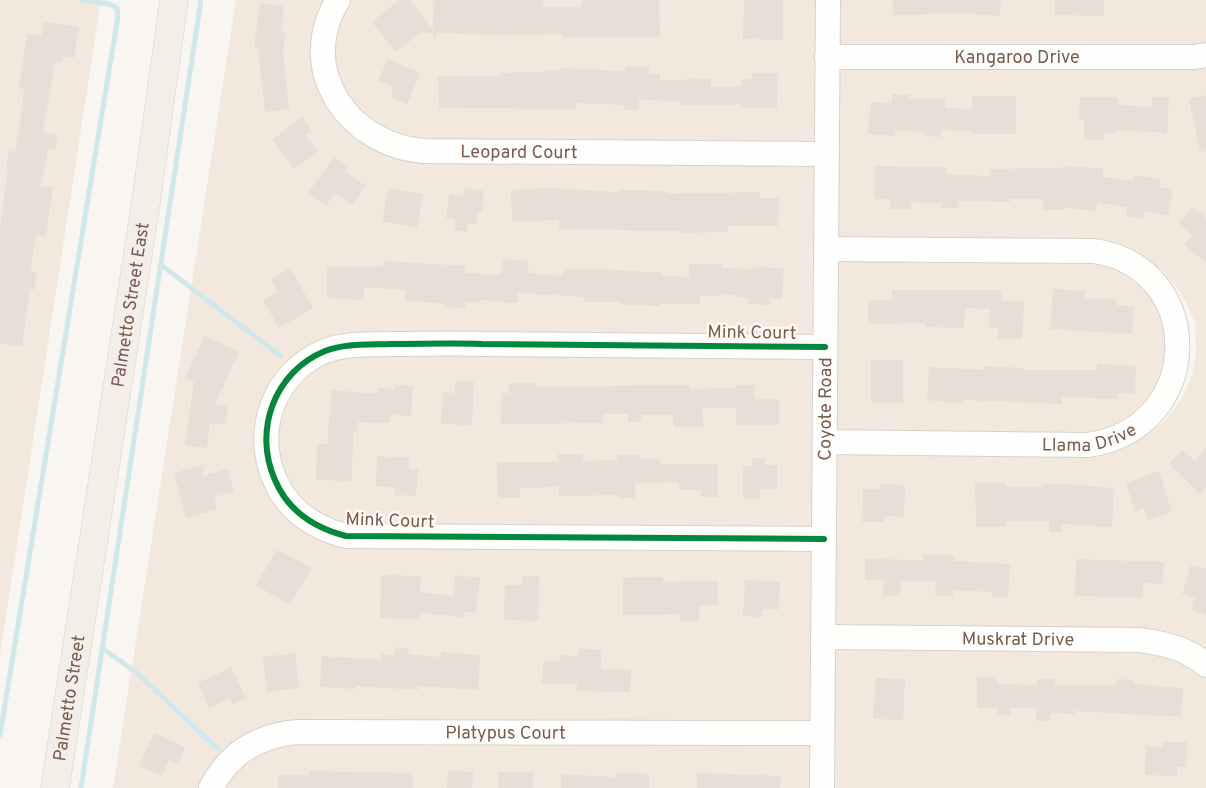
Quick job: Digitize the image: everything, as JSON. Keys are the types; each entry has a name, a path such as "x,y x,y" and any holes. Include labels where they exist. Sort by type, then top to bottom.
{"main road":[{"name":"Palmetto Street East","path":"83,609 146,202 174,0"},
{"name":"Palmetto Street","path":"55,788 83,609"}],"street":[{"name":"Leopard Court","path":"338,0 329,18 324,46 324,60 332,88 338,102 357,125 369,135 396,147 426,151 827,154"},
{"name":"Coyote Road","path":"822,788 828,0"},
{"name":"Kangaroo Drive","path":"827,57 1194,57 1206,55"},
{"name":"Llama Drive","path":"825,442 1088,445 1106,442 1139,429 1166,405 1180,380 1187,353 1186,325 1175,299 1157,278 1134,262 1121,257 1094,251 826,249"},
{"name":"Mink Court","path":"824,539 346,536 317,526 298,512 282,494 269,466 266,434 274,401 292,373 314,356 339,347 448,343 825,347"},
{"name":"Muskrat Drive","path":"823,637 1138,640 1163,643 1181,648 1206,665"},
{"name":"Platypus Court","path":"211,788 229,762 253,743 282,733 822,733"}],"shaded area":[{"path":"1,0 101,0 0,655 0,4"},
{"path":"236,0 327,0 316,31 363,141 817,163 816,339 352,336 262,404 297,523 814,548 813,725 297,723 201,788 113,788"},
{"path":"349,0 818,0 817,146 425,143 374,128 340,86 334,60 335,34"},
{"path":"837,0 1206,0 1206,46 837,48"},
{"path":"1206,63 1206,654 833,629 834,451 1127,445 1161,424 1173,411 1184,394 1192,375 1196,353 1195,322 1182,295 1163,271 1139,255 836,241 837,65"},
{"path":"835,258 1093,260 1118,264 1172,314 1158,400 1103,434 834,434"},
{"path":"342,355 816,356 814,531 334,524 299,501 279,464 277,422 292,388 319,363"},
{"path":"832,646 1161,651 1198,670 1206,677 1206,788 831,788"},
{"path":"285,742 813,742 812,788 222,788 247,758"}],"building":[{"path":"399,0 410,0 433,29 434,0 542,0 543,7 581,7 581,0 659,0 660,37 562,37 562,34 496,35 438,33 438,31 433,42 433,33 420,33 396,52 372,22"},
{"path":"744,0 783,0 783,40 743,39"},
{"path":"893,0 1001,0 1000,16 962,13 893,15"},
{"path":"1055,0 1104,0 1104,16 1055,15"},
{"path":"260,3 284,6 281,31 286,32 283,52 289,109 265,112 258,48 254,47"},
{"path":"43,22 79,27 74,58 63,56 62,63 55,62 43,132 58,135 55,150 48,149 41,186 53,187 46,236 36,235 30,271 37,272 34,290 30,289 22,346 0,343 0,228 9,151 15,152 22,110 24,89 19,88 27,34 41,36"},
{"path":"388,59 420,73 407,104 390,97 394,87 378,81"},
{"path":"625,66 649,67 649,74 660,74 660,80 711,79 711,87 742,86 742,79 751,79 752,73 778,73 777,108 741,108 742,105 679,105 679,101 639,100 639,110 624,110 624,105 576,103 576,109 439,108 438,76 499,76 499,73 559,71 559,68 625,71"},
{"path":"892,94 909,95 909,98 945,99 945,108 972,109 972,96 1016,96 1016,134 972,134 972,131 941,130 941,137 924,136 925,132 895,130 895,136 868,134 871,102 892,103"},
{"path":"1206,95 1206,151 1200,152 1189,99"},
{"path":"1080,97 1118,98 1118,105 1152,107 1152,97 1169,98 1167,133 1117,130 1117,133 1105,133 1104,140 1084,140 1084,120 1079,119"},
{"path":"302,117 312,131 306,135 318,151 294,169 272,140"},
{"path":"334,157 348,167 346,172 366,186 352,205 335,193 326,206 308,193"},
{"path":"874,166 947,167 947,174 990,176 990,169 1086,167 1103,169 1102,177 1133,181 1134,175 1160,180 1159,187 1173,189 1168,215 1145,211 1143,219 1126,216 1127,207 1097,203 1096,211 1064,208 1064,210 1043,210 1043,199 1010,199 1010,202 958,201 958,208 941,208 942,203 911,202 911,209 890,209 890,199 875,199"},
{"path":"388,188 423,194 417,228 382,221"},
{"path":"464,188 484,191 482,211 478,211 476,224 468,223 467,232 454,230 455,219 446,218 449,194 463,196"},
{"path":"546,188 619,192 619,190 666,191 666,194 760,192 760,198 779,198 778,226 728,226 728,232 678,233 678,231 559,229 559,220 512,222 511,190"},
{"path":"1192,207 1206,218 1206,263 1184,244 1192,235 1179,223"},
{"path":"503,259 529,261 528,273 563,276 563,269 601,269 662,273 662,276 689,277 689,264 722,264 722,268 784,268 782,299 770,298 770,305 748,304 749,298 736,297 736,295 700,296 700,304 660,304 660,306 622,305 622,302 584,302 584,297 518,293 518,303 479,300 479,303 466,302 465,308 443,307 443,303 405,301 405,290 364,287 364,300 327,298 327,267 383,266 383,261 466,266 465,273 501,275"},
{"path":"290,268 313,308 279,328 263,300 278,292 271,279"},
{"path":"1053,289 1085,291 1085,298 1116,299 1116,305 1134,307 1132,334 1050,329"},
{"path":"892,290 1002,290 1002,301 1024,301 1022,339 998,339 998,328 989,328 990,309 965,308 964,328 925,327 925,323 868,324 868,300 892,300"},
{"path":"205,336 239,352 215,404 228,406 225,425 210,423 207,448 185,445 194,382 185,378"},
{"path":"871,360 903,360 903,403 871,403"},
{"path":"1097,364 1136,366 1135,394 1118,393 1118,399 1062,397 1062,404 964,400 963,404 927,400 929,367 984,370 984,366 1024,368 1024,370 1097,370"},
{"path":"455,381 474,382 472,425 441,424 443,392 455,393"},
{"path":"509,383 537,383 537,387 690,385 690,389 736,388 736,385 755,385 755,399 779,399 779,425 736,425 736,408 702,408 703,427 674,427 673,415 642,415 642,422 628,422 628,414 603,414 603,423 501,424 502,393 509,393"},
{"path":"395,385 413,386 411,416 390,415 390,423 358,422 357,433 353,432 352,481 316,480 317,444 327,444 332,390 377,394 378,388 394,389"},
{"path":"1206,448 1206,487 1200,494 1169,464 1183,450 1195,461"},
{"path":"558,454 583,454 583,461 617,460 617,455 640,455 640,459 660,459 660,464 718,464 718,497 701,497 701,490 679,490 679,482 635,483 635,498 618,498 618,495 559,496 558,487 520,488 520,498 498,498 497,462 558,462"},
{"path":"377,456 409,458 409,469 418,469 416,496 395,495 396,487 376,486"},
{"path":"752,458 765,458 765,465 777,465 777,490 760,489 760,499 743,499 743,466 752,466"},
{"path":"204,465 202,476 228,469 234,492 214,497 217,510 186,518 174,473"},
{"path":"1159,471 1172,512 1148,520 1144,508 1135,512 1126,483"},
{"path":"975,483 1006,483 1006,487 1043,487 1043,484 1062,484 1114,488 1112,527 1062,524 1062,532 1049,532 1049,521 1006,521 1006,526 976,527"},
{"path":"880,484 905,485 904,517 885,516 884,522 862,522 863,489 880,489"},
{"path":"277,550 312,568 290,605 256,585"},
{"path":"923,554 954,555 954,561 1010,564 1008,597 992,597 992,592 953,590 953,596 935,596 936,582 901,581 900,596 883,596 884,580 865,580 865,559 923,560"},
{"path":"1076,559 1164,562 1162,584 1143,583 1142,598 1075,596"},
{"path":"1191,565 1206,569 1206,615 1192,610 1195,598 1182,594"},
{"path":"381,575 421,576 420,592 453,596 455,575 480,578 476,613 465,612 464,617 420,613 420,619 380,618"},
{"path":"522,576 539,576 538,621 504,620 505,585 522,585"},
{"path":"663,577 663,582 718,581 718,605 699,606 699,621 680,622 679,614 623,615 623,578"},
{"path":"745,580 780,582 778,610 763,609 763,617 743,616"},
{"path":"396,647 409,648 408,654 441,657 441,652 480,655 478,690 418,686 418,690 356,686 356,689 320,687 322,656 381,660 381,654 395,655"},
{"path":"579,649 601,650 601,669 631,670 630,692 577,691 577,684 542,684 543,661 560,661 560,655 579,656"},
{"path":"295,653 299,688 267,692 263,657"},
{"path":"231,667 246,698 233,705 230,698 209,708 198,683"},
{"path":"977,677 997,677 997,684 1037,685 1037,679 1055,679 1055,685 1115,685 1116,679 1133,680 1133,684 1183,688 1181,717 1075,711 1075,714 1051,713 1051,721 1036,721 1036,708 1010,708 1010,715 997,715 997,708 977,708"},
{"path":"876,678 905,679 903,720 873,719"},
{"path":"154,733 185,747 178,764 169,760 162,776 139,766"},
{"path":"1162,742 1187,742 1186,767 1178,767 1177,776 1145,775 1146,746 1162,747"},
{"path":"448,770 473,772 472,788 447,788"},
{"path":"309,771 413,773 413,788 278,788 278,775 309,775"},
{"path":"498,772 533,772 533,788 498,788"},
{"path":"615,773 649,774 649,788 561,788 561,774 615,777"},
{"path":"697,773 781,776 780,788 697,788"}],"waterway":[{"path":"0,735 118,16 117,8 109,4 81,0"},
{"path":"81,788 201,0"},
{"path":"161,265 281,356"},
{"path":"102,648 137,673 218,749"}],"cycle path":[{"path":"824,539 346,536 313,523 287,501 275,480 266,442 268,423 273,405 281,388 293,373 307,361 333,348 366,345 448,344 825,347"}]}
